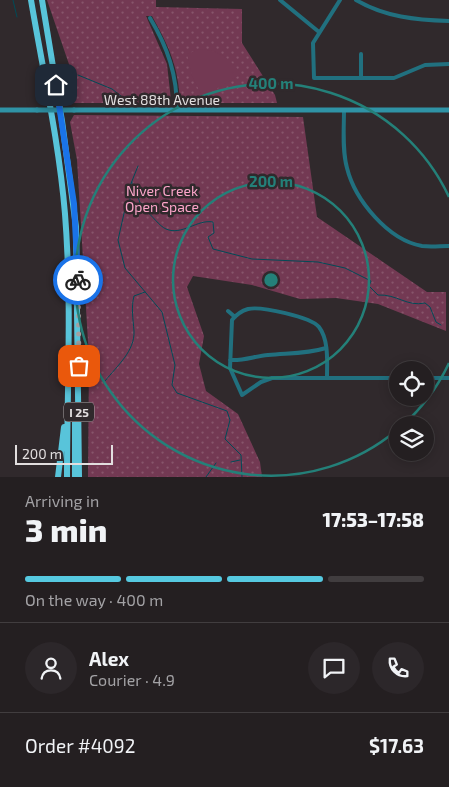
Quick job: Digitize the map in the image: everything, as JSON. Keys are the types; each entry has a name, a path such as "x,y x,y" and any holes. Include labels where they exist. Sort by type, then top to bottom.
{"highway":[{"name":"I 25","path":"33,0 53,109 66,237 68,477"},
{"name":"I 25","path":"42,0 71,184 78,264 80,477"},
{"path":"71,184 75,290 75,477"},
{"path":"58,477 68,384"}],"main road":[{"name":"West 88th Avenue","path":"0,110 449,110"}],"street":[{"path":"280,0 319,32"},
{"path":"340,0 313,43 314,78 394,78 426,66 449,64"},
{"path":"356,0 373,9 403,18 449,21"},
{"path":"150,18 173,67 177,85 177,110"},
{"path":"360,54 360,78"},
{"path":"344,110 346,166 352,184 363,204 384,224 408,240 422,246 449,246"},
{"path":"327,377 326,348 320,328 308,321 271,310 253,308 243,310 235,317 231,325 231,372 242,395 261,382 272,378 389,378"},
{"path":"228,311 235,317"},
{"path":"230,360 243,361 266,355 308,353 326,348"},
{"path":"434,378 449,378"}],"green space":[{"path":"47,0 156,0 156,7 242,9 242,43 275,95 277,103 183,103 180,101 175,66 168,47 152,16 146,16 167,64 171,100 169,103 74,103 67,97 72,73"},
{"path":"200,49 213,51 224,56 241,74 205,96 201,94 192,76 187,54"},
{"name":"Niver Creek Open Space","path":"74,115 303,117 317,217 427,292 446,292 446,331 378,304 336,298 300,299 252,285 193,276 187,287 204,336 199,364 206,391 238,414 260,462 262,477 88,477 89,358 77,160 70,122"}],"waterway":[{"path":"13,0 17,17"},
{"path":"78,75 112,89 121,96"},
{"path":"138,166 130,186 130,201 125,209 118,240 125,268 162,312 175,365 172,385 177,393 227,411 230,420 225,439 241,455 242,477"},
{"path":"132,182 132,190 137,194 140,203 145,205 145,210 166,229 172,231 201,223 213,222 214,233 208,237 213,249 252,259 318,262 345,268 371,281 369,286 378,295 391,296 407,302 425,303 430,307 436,322 441,325"},
{"path":"105,381 132,345 134,338 132,309 134,296 145,292"},
{"path":"231,462 240,460"},
{"path":"206,477 216,463"}],"way so far":[{"path":"78,280 79,366"}],"route":[{"path":"56,85 74,204 78,280"}]}
